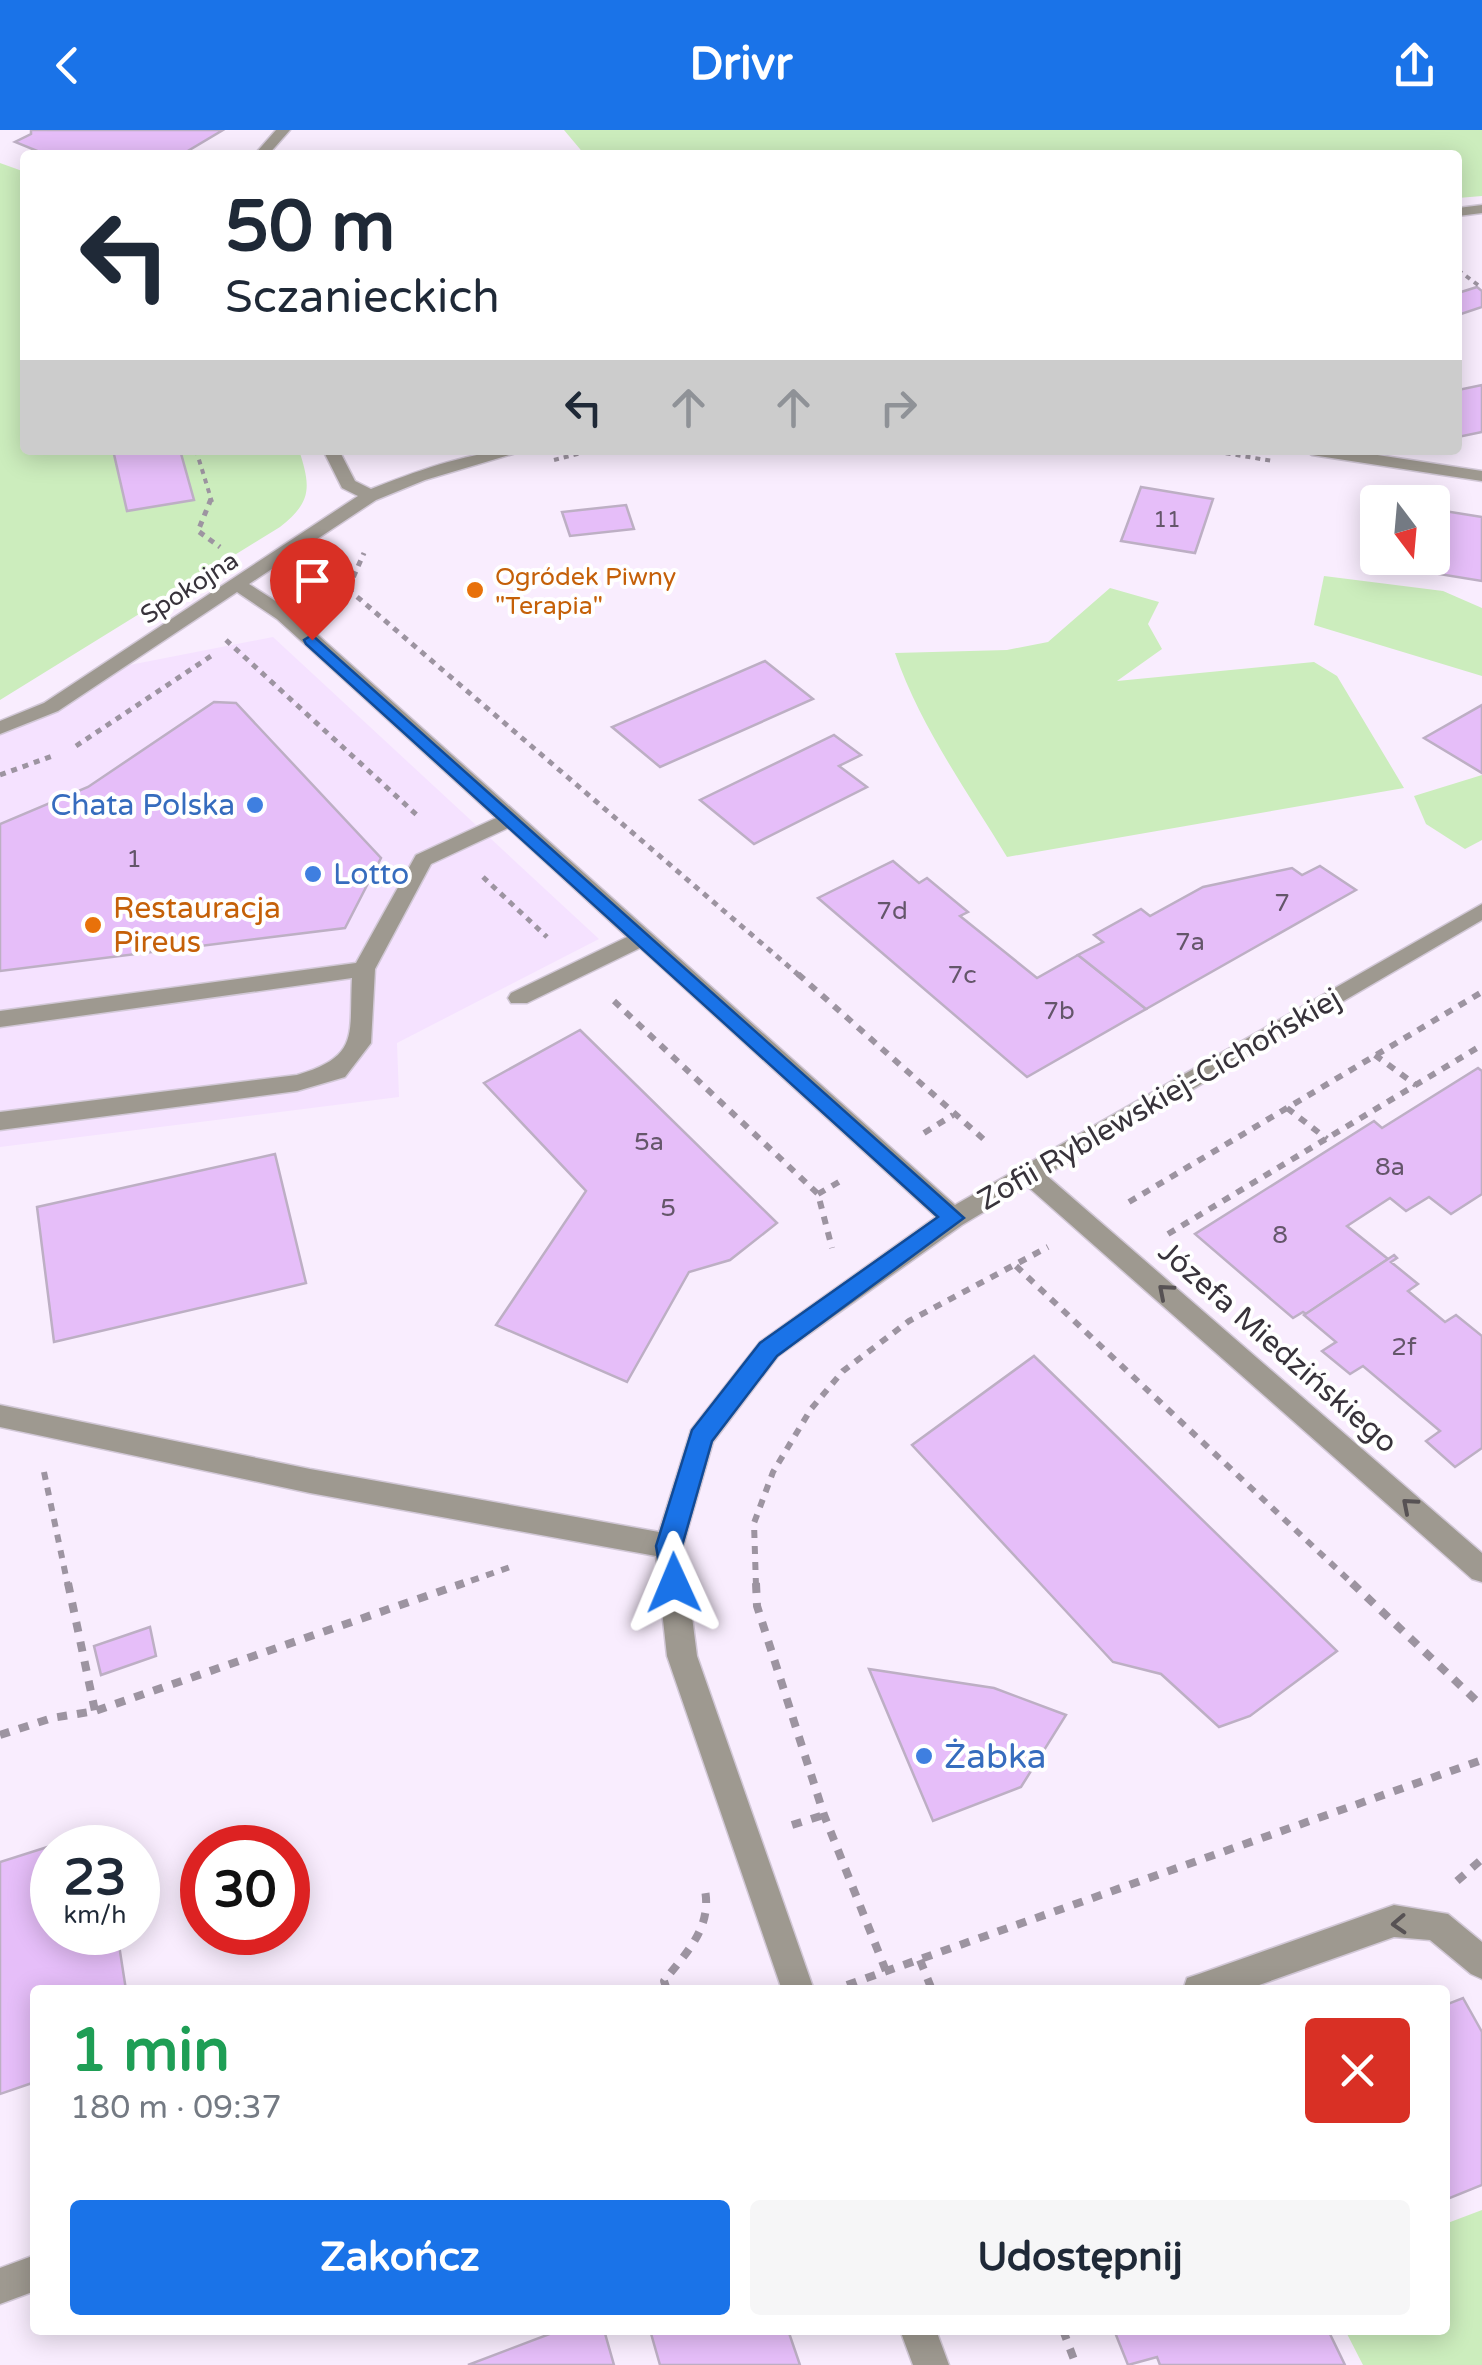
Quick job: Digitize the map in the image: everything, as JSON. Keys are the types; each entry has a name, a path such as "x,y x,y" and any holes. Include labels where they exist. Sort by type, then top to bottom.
{"street":[{"path":"266,150 282,130"},
{"path":"334,455 348,484 370,496"},
{"name":"Spokojna","path":"0,728 52,706 370,496 419,476 499,455"},
{"path":"1345,455 1482,476"},
{"path":"239,586 284,614 953,1218"},
{"path":"0,1121 297,1083 338,1071 360,1043 364,969 423,860 511,819"},
{"name":"Zofii Ryblewskiej-Cichońskiej","path":"796,1985 682,1656 669,1546 700,1438 769,1349 953,1218 1482,910"},
{"path":"519,998 643,938"},
{"path":"0,1019 364,969"},
{"name":"Józefa Miedzińskiego","path":"1030,1175 1482,1570"},
{"path":"0,1416 669,1546"},
{"path":"1213,1985 1394,1921 1437,1925 1482,1963"},
{"path":"0,2286 30,2275"},
{"path":"920,2335 931,2365"}],"path":[{"path":"198,455 212,502 198,531 234,556 267,566"},
{"path":"284,614 348,590 370,541"},
{"path":"348,590 706,892 953,1116 1030,1175"},
{"path":"1088,1224 1482,992"},
{"path":"1470,999 1482,1007"},
{"path":"1159,1240 1482,1045"},
{"path":"1375,1055 1416,1085"},
{"path":"1286,1108 1327,1139"},
{"path":"886,1971 824,1815 766,1639 757,1606 754,1523 773,1472 811,1408 842,1371 909,1321 1016,1266 1482,1706"},
{"path":"36,1424 95,1710"},
{"path":"0,1735 52,1718 95,1710 507,1569 567,1528"},
{"path":"848,1985 1482,1760"},
{"path":"665,1985 664,1981 702,1932 711,1908 695,1856 744,1840"},
{"path":"920,1960 930,1985"},
{"path":"1064,2335 1076,2365"}],"shaded area":[{"path":"273,637 599,939 397,1043 399,1097 0,1147 0,728 109,669"}],"green space":[{"path":"564,130 1482,130 1482,196 1462,198 1462,150 581,150"},
{"path":"0,163 20,170 20,455 300,455 307,484 298,510 280,527 0,700"},
{"path":"1324,576 1443,591 1482,608 1482,676 1314,625"},
{"path":"1110,588 1159,602 1148,624 1162,649 1117,681 1314,662 1337,676 1404,788 1007,857 931,732 895,653 1007,650 1048,642"},
{"path":"1482,775 1482,840 1465,849 1426,824 1414,796"},
{"path":"1482,2210 1482,2365 1363,2365 1348,2335 1450,2335 1450,2222"}],"building":[{"path":"31,130 223,130 189,150 35,150 15,142 31,134"},
{"path":"1477,287 1482,291 1482,307 1462,314 1462,292"},
{"path":"1482,385 1482,432 1462,436 1462,389"},
{"path":"114,455 181,455 194,500 127,511"},
{"path":"1141,487 1213,499 1195,553 1121,541"},
{"path":"626,505 634,529 570,536 562,512"},
{"path":"1450,512 1482,517 1482,581 1445,575 1450,575"},
{"path":"765,661 813,699 660,767 612,727"},
{"path":"214,702 236,703 381,858 345,928 0,971 0,824 88,787"},
{"path":"1482,705 1482,773 1424,738"},
{"path":"834,735 861,755 839,766 867,787 754,844 700,800"},
{"path":"893,861 919,883 927,878 968,912 960,916 1037,978 1078,955 1146,1009 1027,1077 818,898"},
{"path":"1320,866 1356,890 1146,1009 1078,955 1103,942 1094,935 1141,909 1150,916 1203,887 1292,868 1302,875"},
{"path":"580,1030 777,1223 730,1260 689,1272 627,1382 496,1325 586,1191 484,1083"},
{"path":"1478,1068 1482,1071 1482,1194 1451,1214 1429,1197 1406,1211 1390,1198 1347,1226 1388,1259 1306,1314 1293,1318 1195,1234 1374,1121 1382,1128"},
{"path":"275,1154 306,1283 54,1342 37,1207"},
{"path":"1394,1255 1397,1258 1391,1262 1418,1284 1408,1291 1445,1322 1456,1315 1482,1336 1482,1448 1455,1467 1426,1441 1440,1431 1363,1366 1350,1374 1322,1351 1336,1342 1304,1315"},
{"path":"1034,1356 1337,1651 1250,1716 1219,1727 1161,1674 1113,1662 912,1445"},
{"path":"150,1627 156,1656 101,1675 94,1646"},
{"path":"869,1669 994,1688 1066,1715 1021,1787 933,1821"},
{"path":"30,1852 30,1955 121,1955 125,1985 30,1985 30,2084 0,2094 0,1862"},
{"path":"1463,1998 1482,2032 1482,2185 1450,2198 1450,2003"},
{"path":"547,2335 605,2335 614,2365 468,2365"},
{"path":"651,2335 790,2335 800,2365 660,2365"},
{"path":"1116,2335 1330,2335 1345,2365 1160,2365 1157,2357 1128,2365"}],"place":[{"name":"Ogródek Piwny \"Terapia\"","path":"475,590"},
{"name":"Chata Polska","path":"255,805"},
{"name":"Lotto","path":"313,874"},
{"name":"Restauracja Pireus","path":"93,925"},
{"name":"Żabka","path":"924,1756"}],"route":[{"path":"312,640 953,1218 769,1349 700,1438 669,1546 674,1583"}]}
